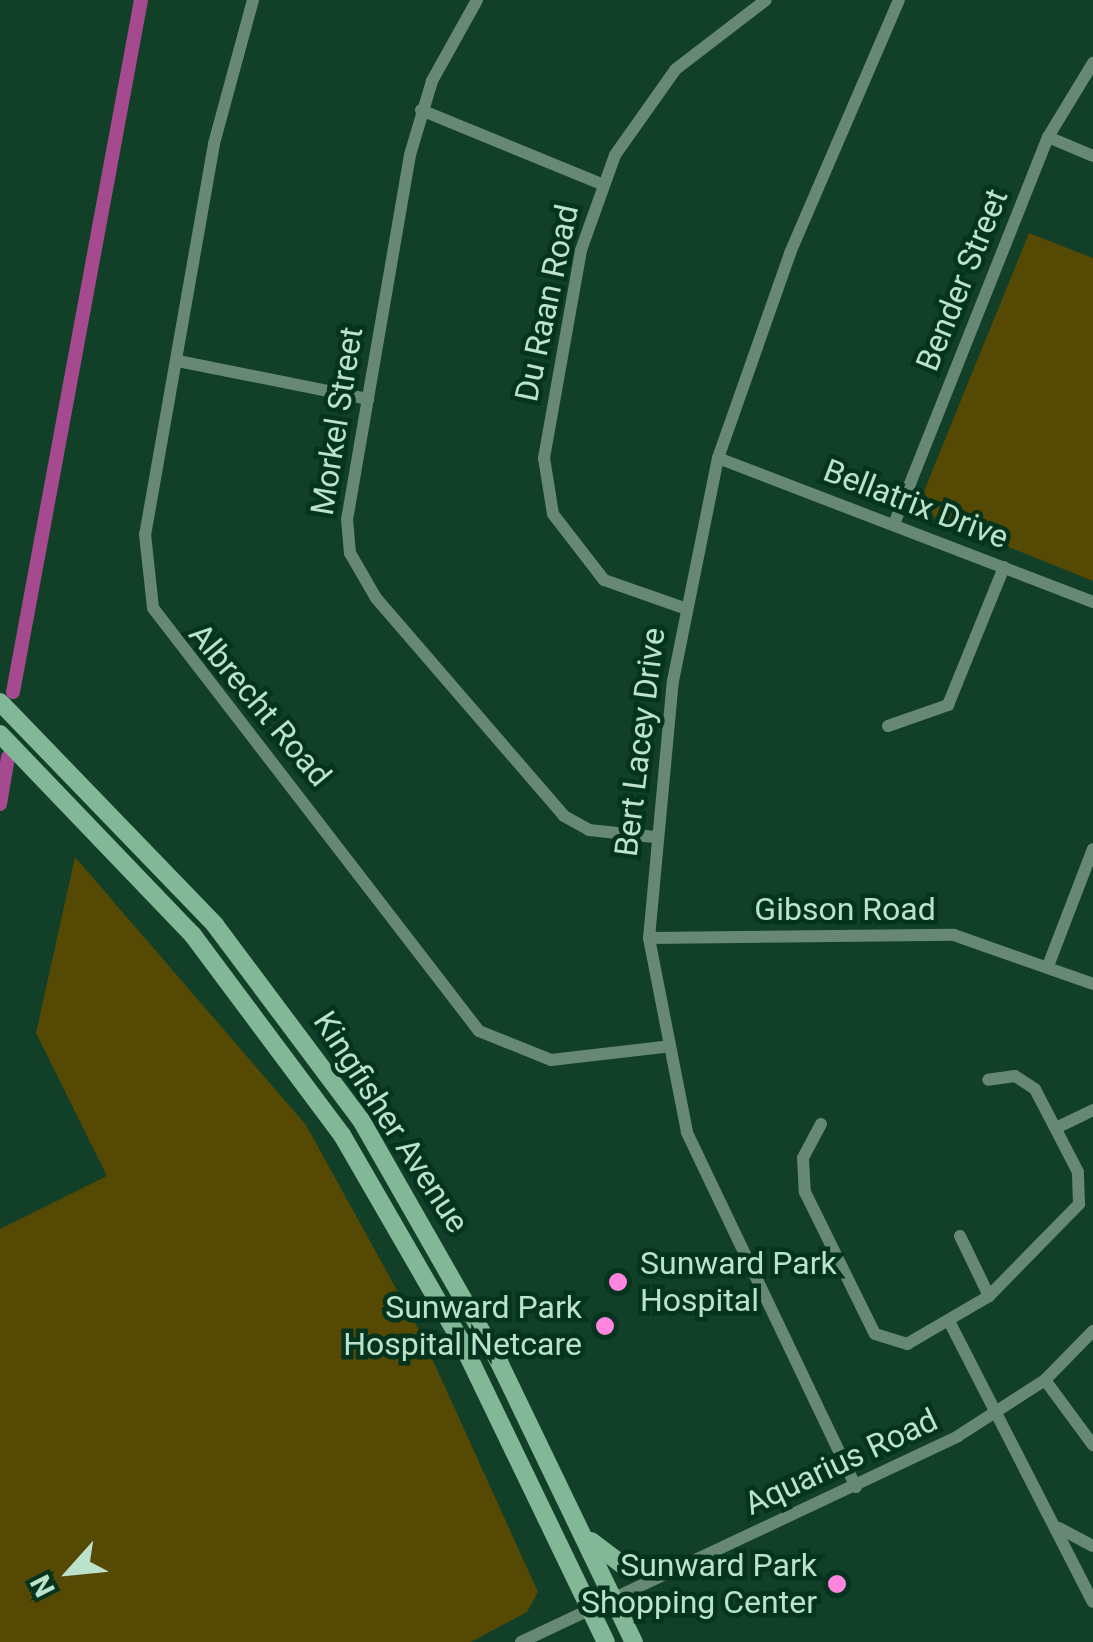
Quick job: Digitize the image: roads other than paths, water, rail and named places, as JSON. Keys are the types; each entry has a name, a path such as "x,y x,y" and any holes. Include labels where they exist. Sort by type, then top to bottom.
{"street":[{"name":"Albrecht Road","path":"253,0 214,144 144,552 153,608 174,646 371,881 479,1032 551,1060 663,1047"},
{"name":"Morkel Street","path":"477,0 421,110 347,531 358,574 564,816 589,830 655,837"},
{"name":"Du Raan Road","path":"684,608 604,580 553,514 545,484 568,316 601,184 660,86 766,0"},
{"name":"Bert Lacey Drive","path":"856,1487 693,1146 663,1047 649,938 655,837 684,608 718,458 755,342 894,2"},
{"name":"Bender Street","path":"894,524 1048,137 1093,63"},
{"path":"421,110 601,184"},
{"path":"1048,137 1093,156"},
{"path":"178,361 368,399"},
{"name":"Bellatrix Drive","path":"718,458 1093,602"},
{"path":"888,726 948,705 1004,567"},
{"name":"Kingfisher Avenue","path":"0,702 215,925 362,1120 485,1334 634,1642"},
{"name":"Kingfisher Avenue","path":"0,734 192,934 342,1135 460,1340 606,1642"},
{"path":"1048,966 1093,849"},
{"name":"Gibson Road","path":"649,938 941,934 1048,966 1093,984"},
{"path":"822,1124 803,1158 802,1180 870,1326 899,1345 951,1325 990,1296 1079,1204 1078,1172 1029,1083 988,1080"},
{"path":"1056,1128 1093,1110"},
{"path":"960,1236 990,1296"},
{"path":"951,1325 1002,1411 1093,1602"},
{"name":"Aquarius Road","path":"520,1642 856,1487 1002,1411 1044,1380 1093,1330"},
{"path":"1044,1380 1090,1435"},
{"path":"1058,1528 1093,1546"},
{"path":"580,1530 624,1566 672,1571"}],"waterway":[{"path":"13,692 141,0"},
{"path":"0,804 8,757"}],"place":[{"name":"Sunward Park Hospital","path":"618,1282"},
{"name":"Sunward Park Hospital Netcare","path":"605,1326"},
{"name":"Sunward Park Shopping Center","path":"837,1584"}]}
